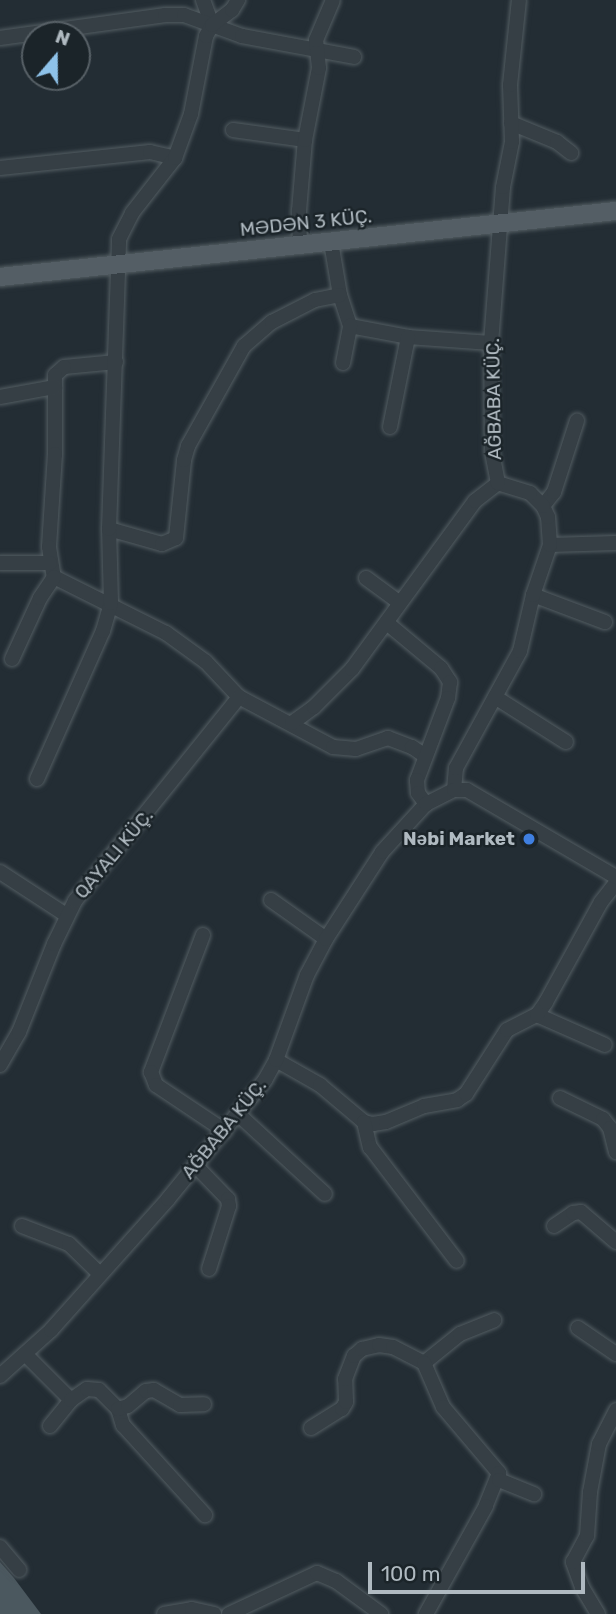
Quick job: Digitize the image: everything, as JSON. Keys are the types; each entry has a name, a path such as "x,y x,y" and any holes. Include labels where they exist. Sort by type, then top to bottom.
{"main road":[{"name":"MƏDƏN 3 KÜÇ.","path":"0,277 616,211"}],"street":[{"path":"203,0 212,25"},
{"path":"37,779 103,631 111,603 109,529 116,362 117,249 124,226 176,158 191,114 204,46 212,25 232,10 238,0"},
{"path":"300,244 299,211 305,140 319,68 315,50 333,0"},
{"name":"AĞBABA KÜÇ.","path":"519,0 510,85 512,142 503,187 491,343 492,451 498,483 530,493 543,506"},
{"path":"0,38 165,15 195,18 242,36 354,57"},
{"path":"511,124 557,142 570,153"},
{"path":"233,130 305,140"},
{"path":"0,169 150,152 176,158"},
{"path":"331,242 340,295 350,326 344,363"},
{"path":"109,529 162,544 176,538 188,446 244,346 272,322 315,300 340,295"},
{"path":"350,326 408,337 491,343"},
{"path":"390,427 408,337"},
{"path":"12,659 52,570 55,375 64,367 116,362"},
{"path":"0,397 55,387"},
{"path":"577,421 554,492 543,506 548,517 550,545 533,595 520,651 456,768 454,790 467,790 483,797 616,877"},
{"path":"292,723 336,687 387,623 475,501 498,483"},
{"path":"550,545 616,543"},
{"path":"0,563 52,570 185,646 206,662 239,697 292,723 332,747 356,749 388,738 424,755"},
{"path":"366,578 400,603"},
{"path":"533,595 605,622"},
{"path":"387,623 448,674 448,698 424,755 417,780 418,793 426,804"},
{"path":"0,1065 19,1032 66,915 239,697"},
{"path":"495,697 566,743"},
{"name":"AĞBABA KÜÇ.","path":"0,1376 51,1330 239,1114 276,1060 307,975 326,939 382,852 426,804 454,790"},
{"path":"0,872 66,915"},
{"path":"364,1122 386,1122 424,1106 457,1100 466,1094 507,1030 537,1014 601,902 616,883"},
{"path":"271,900 326,939"},
{"path":"203,935 151,1072 156,1085 225,1131"},
{"path":"537,1014 605,1045"},
{"path":"276,1060 320,1085 364,1122 370,1147 457,1261"},
{"path":"560,1098 603,1119 610,1128 616,1152"},
{"path":"239,1114 325,1194"},
{"path":"196,1166 228,1199 229,1206 209,1269"},
{"path":"554,1226 573,1213 580,1212 616,1242"},
{"path":"22,1226 69,1244 100,1274"},
{"path":"424,1363 460,1334 494,1320"},
{"path":"578,1328 616,1354"},
{"path":"311,1428 346,1402 345,1379 348,1368 362,1349 379,1345 393,1348 424,1363 443,1408 496,1469 499,1480 426,1614"},
{"path":"25,1353 71,1400"},
{"path":"50,1426 71,1400 93,1389 118,1409 123,1425 205,1515"},
{"path":"118,1409 128,1406 146,1391 154,1391 180,1405 204,1404"},
{"path":"598,1614 582,1587 573,1562 587,1536 590,1492 599,1444 616,1409"},
{"path":"499,1480 534,1494"},
{"path":"0,1547 19,1570"},
{"path":"229,1614 317,1573 336,1581 381,1614"},
{"path":"163,1614 192,1609 213,1614"}],"building":[{"path":"0,1562 14,1578 41,1614 0,1614"}],"place":[{"name":"Nəbi Market","path":"529,839"}]}
